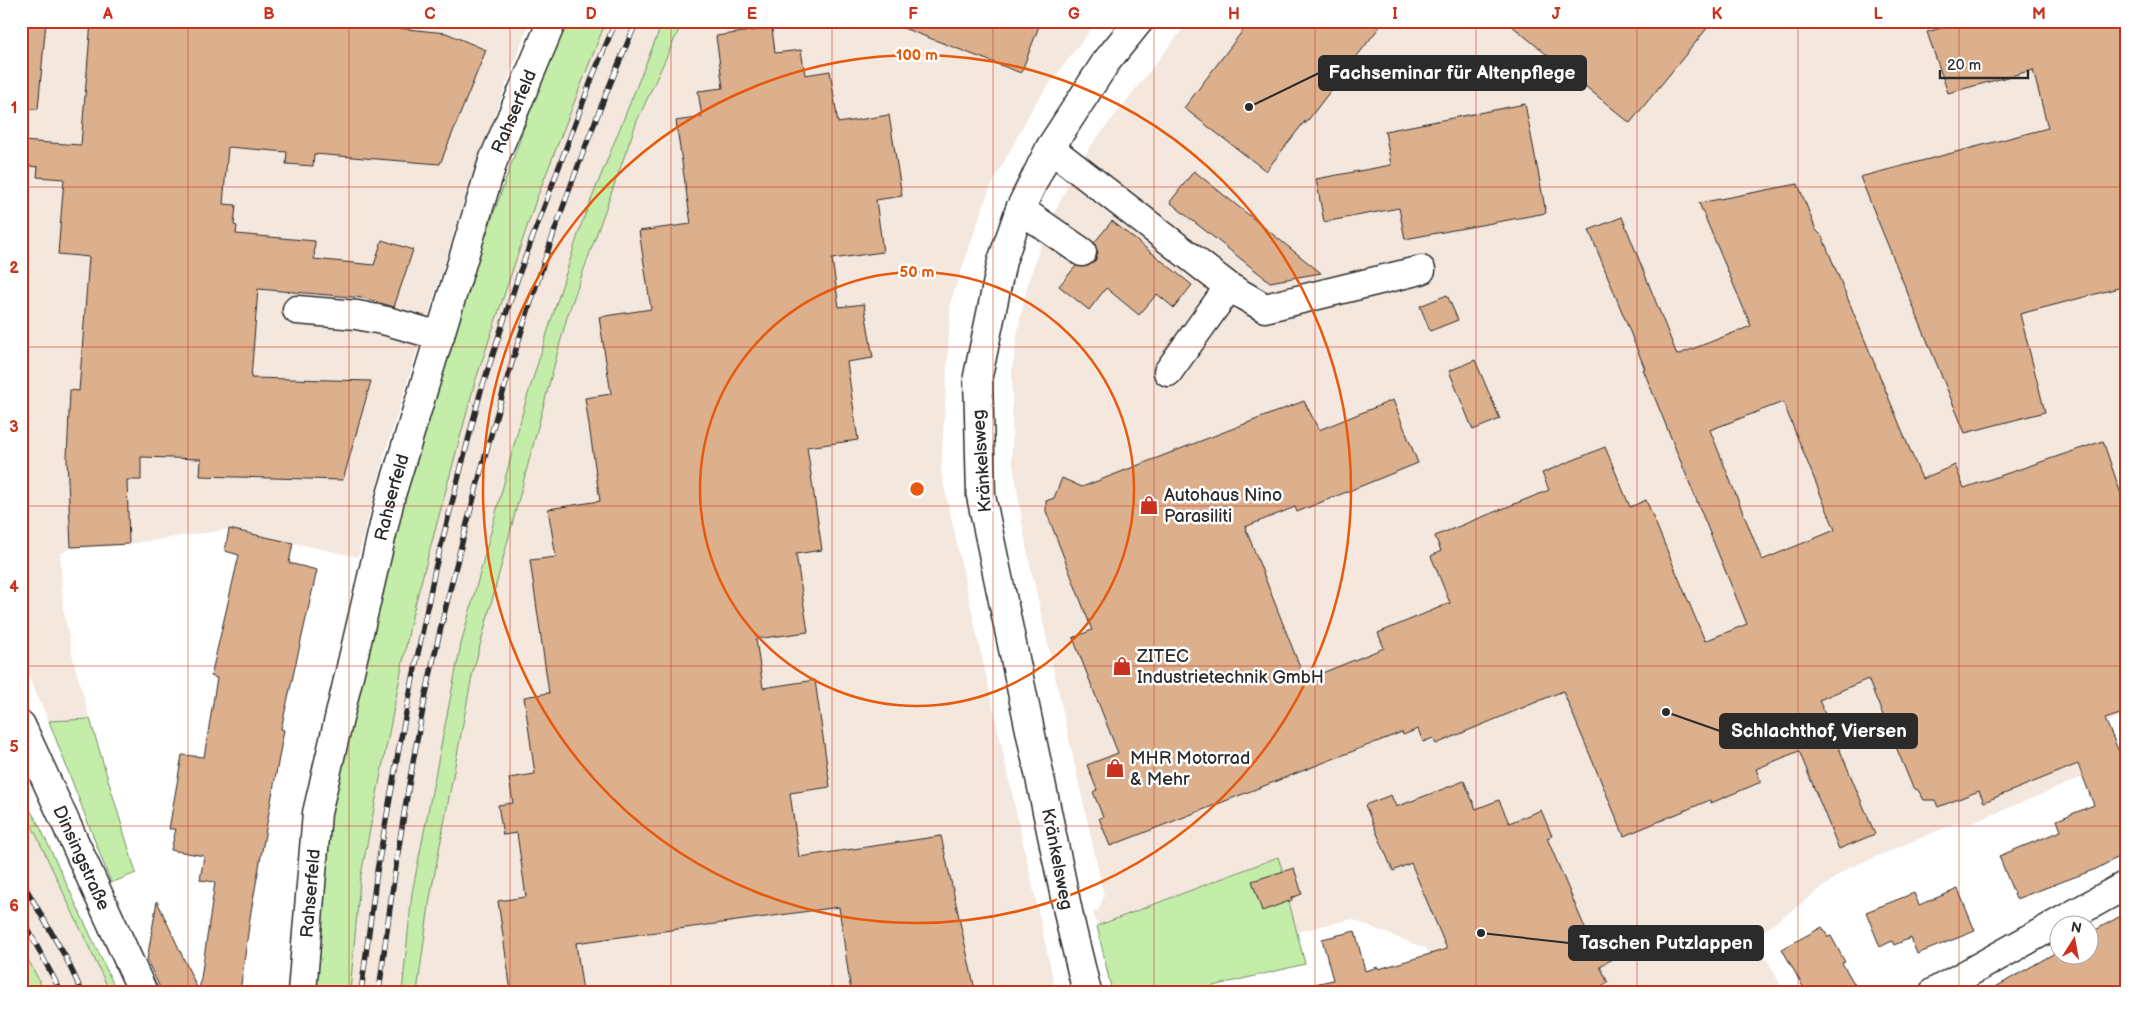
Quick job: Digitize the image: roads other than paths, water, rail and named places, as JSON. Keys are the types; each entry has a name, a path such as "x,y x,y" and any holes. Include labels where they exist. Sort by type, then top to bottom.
{"street":[{"name":"Rahserfeld","path":"302,992 317,813 391,495 493,162 552,21"},
{"name":"Kränkelsweg","path":"1087,992 1071,926 981,496 978,376 1002,261 1020,209 1050,148 1106,62 1139,21"},
{"path":"1050,148 1229,287 1265,308 1421,270"},
{"path":"1020,209 1082,252"},
{"path":"1168,372 1229,287"},
{"path":"297,310 357,315 387,321 440,336"},
{"name":"Dinsingstraße","path":"21,725 143,992"},
{"path":"1934,992 2126,885"}],"railway":[{"path":"361,992 377,871 399,748 435,569 480,394 519,274 594,73 616,21"},
{"path":"379,992 395,871 415,751 434,658 464,535 506,382 545,260 588,139 637,21"},
{"path":"21,880 65,956 82,992"},
{"path":"21,916 61,992"}],"place":[{"name":"Fachseminar für Altenpflege","path":"1249,107"},
{"name":"Autohaus Nino Parasiliti","path":"1149,505"},
{"name":"ZITEC Industrietechnik GmbH","path":"1122,666"},
{"name":"Schlachthof, Viersen","path":"1666,712"},
{"name":"MHR Motorrad & Mehr","path":"1115,768"},
{"name":"Taschen Putzlappen","path":"1481,933"}]}
